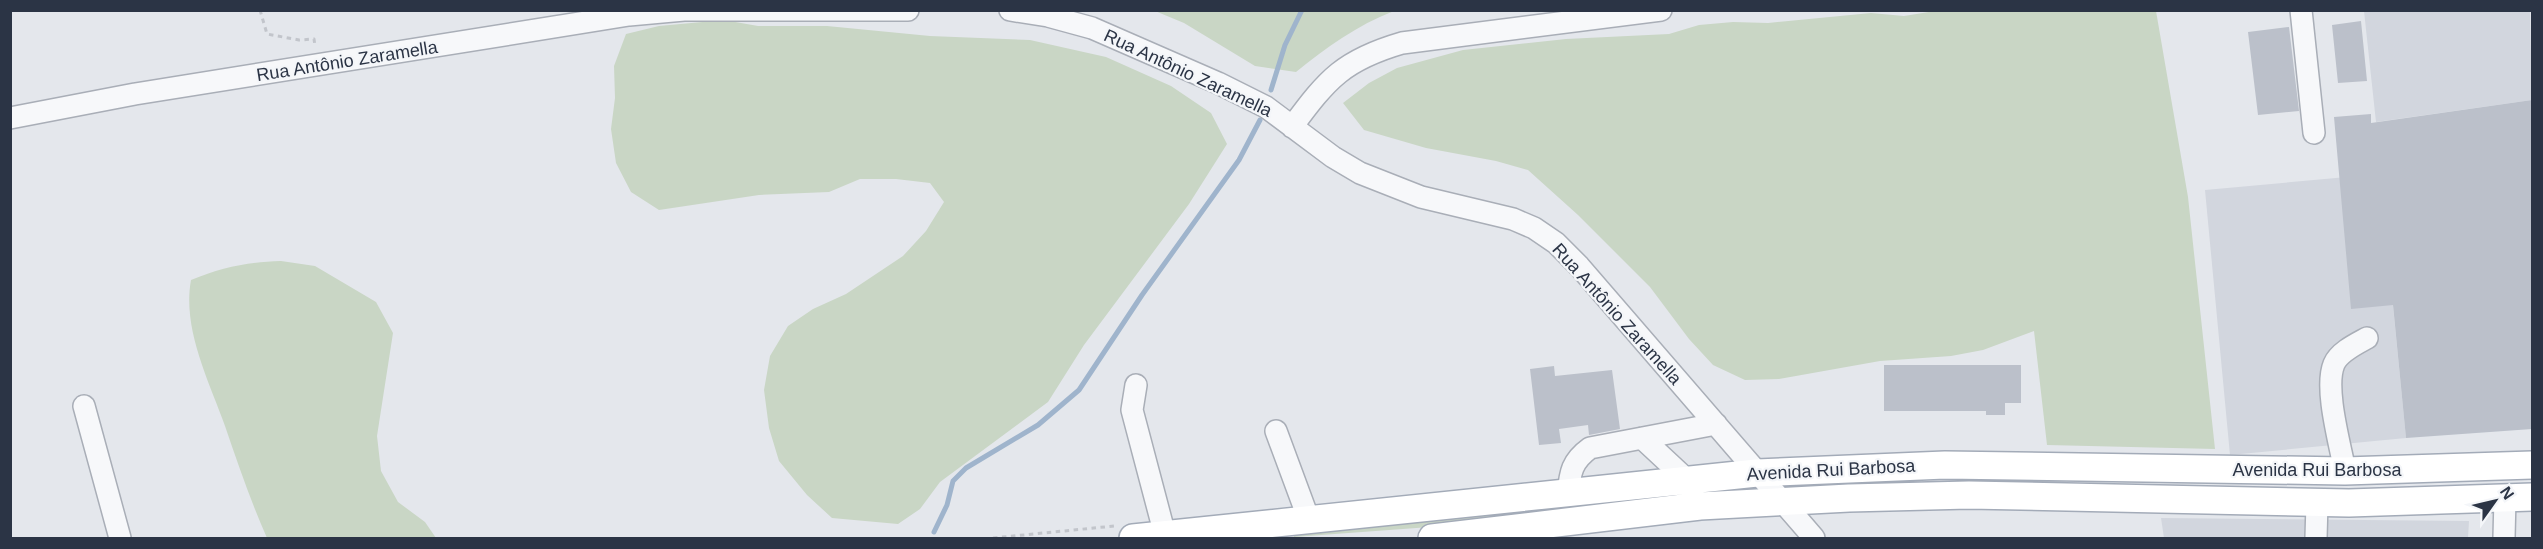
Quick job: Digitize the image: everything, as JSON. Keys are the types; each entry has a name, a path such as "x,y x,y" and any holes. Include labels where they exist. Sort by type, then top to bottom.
{"main road":[{"name":"Avenida Rui Barbosa","path":"1133,538 1757,473 1945,465 2345,471 2532,465"},
{"path":"2505,497 2514,482 2523,475 2532,474"},
{"name":"Avenida Rui Barbosa","path":"1432,538 1700,506 1781,500 1938,495 2317,503 2532,497"}],"street":[{"name":"Rua Antônio Zaramella","path":"10,118 135,94 629,15 685,10 908,10"},
{"name":"Rua Antônio Zaramella","path":"1010,10 1048,16 1092,28 1250,98 1334,157 1390,186 1421,197 1513,219 1541,233 1579,266 1814,538"},
{"path":"1292,127 1328,81 1344,67 1370,52 1402,43 1554,18 1660,10"},
{"path":"2301,10 2314,133"},
{"path":"2345,471 2330,380 2334,362 2346,350 2367,338"},
{"path":"1136,385 1132,410 1165,535"},
{"path":"84,406 120,538"},
{"path":"1568,494 1570,470 1577,457 1590,448 1716,424"},
{"path":"1276,431 1309,520"},
{"path":"1642,438 1686,479"},
{"path":"2504,538 2505,497"},
{"path":"2316,538 2317,503"}],"path":[{"path":"260,10 267,34 299,40 314,39 320,65"}],"shaded area":[{"path":"2364,11 2530,11 2532,100 2376,122"},
{"path":"2380,174 2406,438 2230,455 2205,190"},
{"path":"2161,518 2469,521 2468,538 2164,538"}],"green space":[{"path":"1394,10 1342,38 1296,72 1255,66 1184,23 1155,11"},
{"path":"1935,11 2156,11 2188,197 2215,449 2047,445 2034,331 1983,350 1951,356 1880,361 1779,379 1745,380 1713,365 1689,339 1650,287 1578,215 1528,170 1496,161 1426,148 1364,130 1343,103 1369,83 1397,68 1463,50 1566,39 1669,34 1699,25 1733,22 1768,23 1871,13 1904,16"},
{"path":"724,20 758,26 827,26 930,36 1030,40 1106,57 1171,86 1211,113 1227,144 1189,204 1084,345 1048,402 940,482 920,509 898,524 832,518 807,495 779,461 769,428 764,390 770,356 788,326 813,309 846,294 903,256 926,231 944,202 930,183 896,179 860,179 829,192 759,195 659,210 631,192 616,163 611,129 615,98 614,66 626,34 659,26"},
{"path":"281,261 315,266 376,302 393,333 377,436 381,471 398,502 425,522 436,538 267,538 205,373 194,336 189,298 191,280 235,266"},
{"path":"1544,509 1430,527 1294,537 1294,530"}],"building":[{"path":"2361,21 2367,81 2338,83 2332,25"},
{"path":"2289,27 2299,111 2258,115 2248,32"},
{"path":"2532,100 2532,429 2406,438 2393,305 2351,309 2334,117 2371,114 2371,123"},
{"path":"1884,365 2021,365 2021,403 2005,403 2005,415 1986,415 1986,411 1884,411"},
{"path":"1554,366 1555,376 1612,370 1620,429 1589,435 1588,425 1559,429 1561,443 1539,445 1530,369"}],"waterway":[{"path":"1271,90 1285,45 1302,10"},
{"path":"934,532 947,505 953,481 966,468 1038,425 1079,390 1142,295 1239,160 1260,120"}]}
